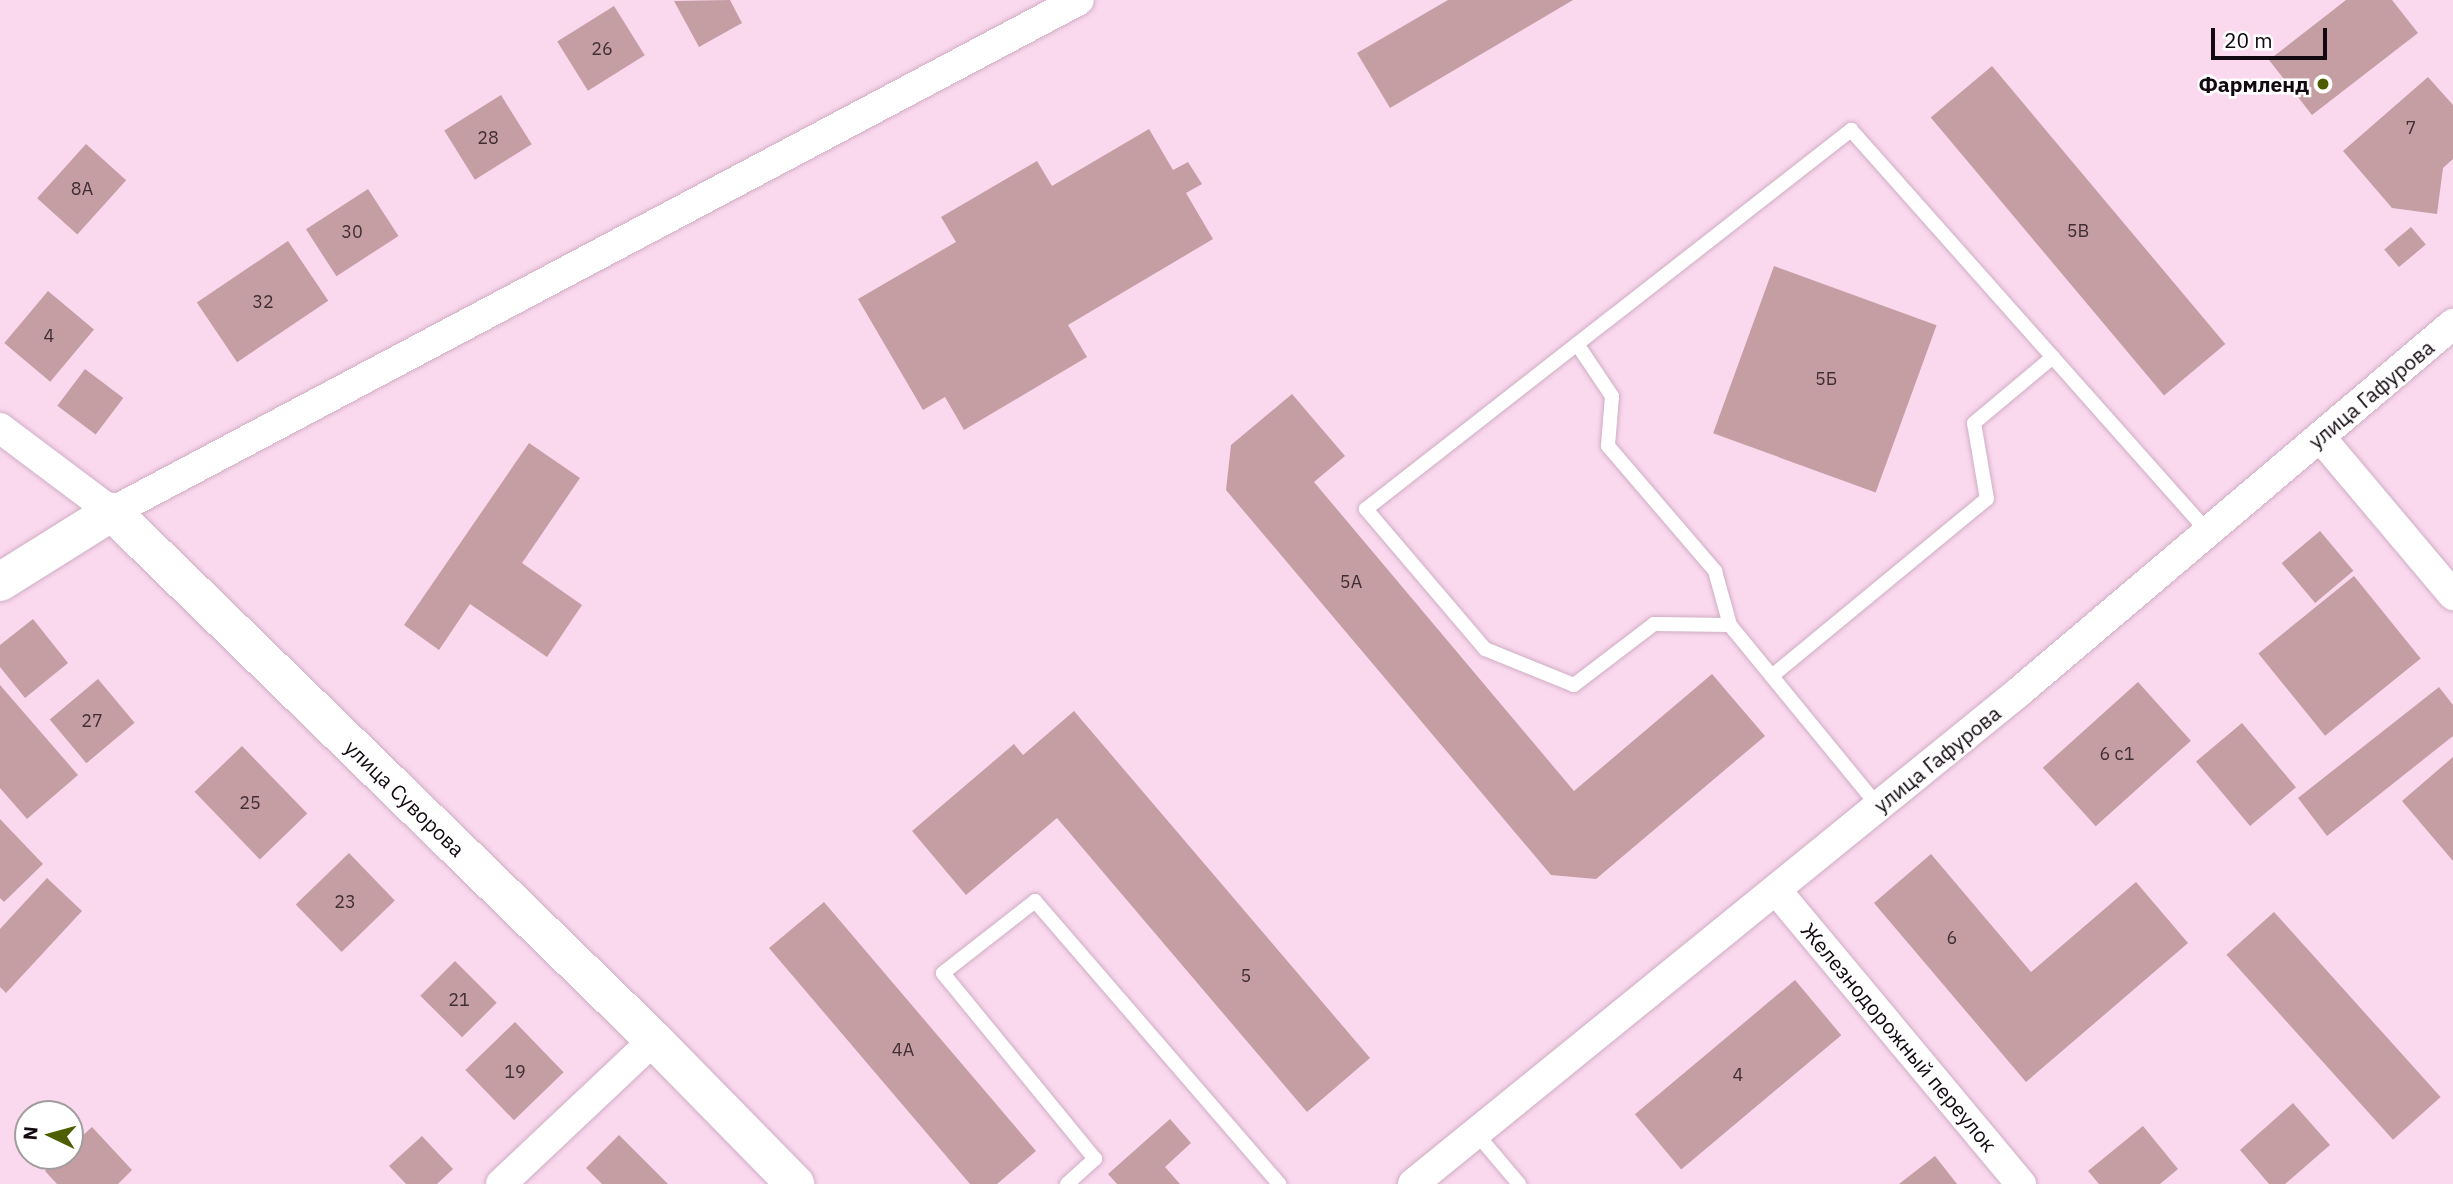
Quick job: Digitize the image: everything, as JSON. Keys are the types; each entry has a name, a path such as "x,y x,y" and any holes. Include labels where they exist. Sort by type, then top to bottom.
{"street":[{"path":"0,582 112,512 1079,0"},
{"name":"улица Гафурова","path":"1413,1184 1878,806 2453,324"},
{"name":"улица Суворова","path":"0,428 112,512 654,1040 795,1184"},
{"path":"2320,437 2453,596"},
{"name":"Железнодорожный переулок","path":"1776,890 2021,1184"},
{"path":"501,1184 654,1040"}],"lane":[{"path":"1730,625 1654,624 1574,685 1485,649 1366,509 1851,130 2208,532"},
{"path":"1577,344 1612,396 1608,446 1714,571 1730,625 1878,806"},
{"path":"1772,676 1987,499 1973,423 2053,357"},
{"path":"1067,1184 1095,1159 943,973 1035,901 1279,1184"},
{"path":"1476,1133 1519,1184"}],"building":[{"path":"730,0 742,23 699,47 674,1"},
{"path":"1448,0 1573,0 1390,108 1357,53"},
{"path":"2346,0 2392,0 2418,33 2312,115 2269,60"},
{"path":"614,6 645,55 588,91 557,42"},
{"path":"1992,66 2225,344 2164,395 1931,117"},
{"path":"2428,77 2453,105 2453,159 2443,168 2437,214 2392,208 2343,151"},
{"path":"501,95 532,144 475,180 444,131"},
{"path":"1149,129 1173,170 1188,162 1202,184 1186,193 1213,239 1068,325 1087,357 964,430 945,397 923,410 858,299 956,242 941,217 1037,161 1052,186"},
{"path":"86,144 126,180 77,234 37,198"},
{"path":"368,189 398,236 336,276 306,229"},
{"path":"2411,227 2426,245 2399,267 2384,249"},
{"path":"288,241 328,301 237,362 197,303"},
{"path":"1774,266 1937,325 1876,492 1713,433"},
{"path":"48,291 94,330 50,382 4,343"},
{"path":"85,369 123,398 96,435 57,406"},
{"path":"1292,394 1345,456 1314,482 1574,791 1712,674 1765,736 1596,879 1551,875 1226,490 1231,445"},
{"path":"529,443 580,478 522,563 582,605 547,657 470,604 439,650 404,625"},
{"path":"2320,531 2353,571 2315,603 2282,563"},
{"path":"2354,576 2421,658 2325,736 2258,653"},
{"path":"33,619 68,663 25,698 0,667 0,645"},
{"path":"98,679 135,723 86,763 50,719"},
{"path":"2138,682 2191,741 2096,826 2043,768"},
{"path":"0,685 78,775 27,819 0,788"},
{"path":"2439,687 2453,705 2453,736 2327,836 2298,798"},
{"path":"1074,711 1370,1058 1307,1112 1057,818 966,895 912,831 1014,744 1023,755"},
{"path":"2242,723 2296,787 2250,826 2196,762"},
{"path":"242,746 307,814 260,859 195,792"},
{"path":"2453,757 2453,861 2402,801"},
{"path":"0,819 43,864 4,902 0,898"},
{"path":"349,853 395,900 342,952 296,904"},
{"path":"1931,854 2031,972 2136,882 2188,943 2026,1082 1874,903"},
{"path":"47,878 82,911 6,993 0,987 0,929"},
{"path":"824,902 1036,1151 997,1184 970,1184 769,948"},
{"path":"2274,912 2441,1097 2393,1140 2226,955"},
{"path":"455,961 497,1003 462,1037 420,996"},
{"path":"1795,980 1841,1035 1681,1169 1635,1114"},
{"path":"515,1022 564,1072 514,1120 465,1070"},
{"path":"2293,1103 2330,1145 2285,1184 2269,1184 2240,1150"},
{"path":"1170,1119 1191,1143 1165,1167 1180,1184 1117,1184 1108,1174"},
{"path":"2143,1126 2178,1169 2160,1184 2099,1184 2088,1171"},
{"path":"92,1127 132,1170 118,1184 57,1184 45,1171 84,1170 84,1134"},
{"path":"619,1135 668,1184 602,1184 586,1168"},
{"path":"422,1136 453,1169 437,1184 406,1184 389,1166"},
{"path":"1935,1156 1957,1184 1899,1184"}],"place":[{"name":"Фармленд","path":"2323,84"}]}
